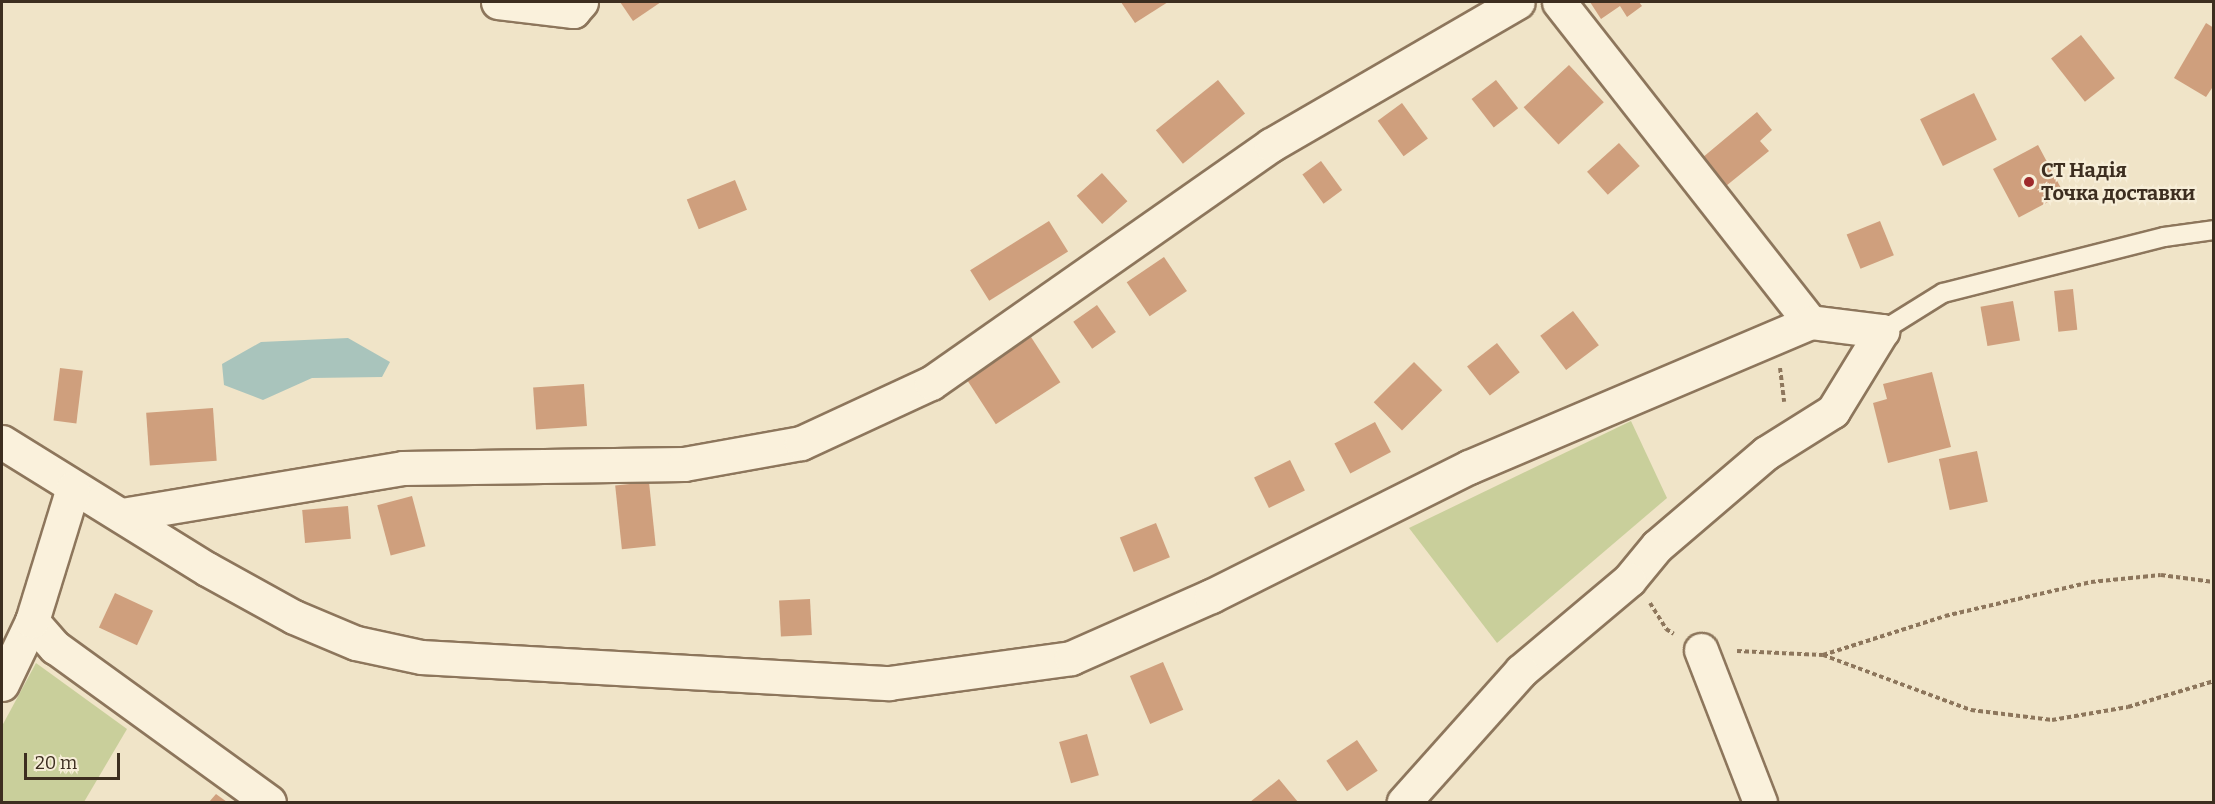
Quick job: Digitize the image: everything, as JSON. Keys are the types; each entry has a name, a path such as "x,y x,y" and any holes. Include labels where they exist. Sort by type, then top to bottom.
{"street":[{"path":"498,2 573,11 582,2"},
{"path":"122,515 403,468 684,464 801,443 931,383 1271,145 1474,15 1518,2"},
{"path":"1559,2 1810,322"},
{"path":"2,442 72,488 122,515 207,569 294,617 356,643 410,655 889,683 1071,658 1211,596 1469,466 1810,322 1882,331 1833,411 1766,453 1656,546 1629,580 1521,671 1404,802"},
{"path":"2,684 32,621 72,488"},
{"path":"32,621 55,647 269,802"},
{"path":"1701,650 1760,802"}],"lane":[{"path":"1882,331 1943,293 2164,237 2214,231"}],"path":[{"path":"1776,336 1785,407"},
{"path":"1823,655 1945,616 2091,582 2161,575 2214,582"},
{"path":"1650,596 1651,605 1666,629 1701,650 1823,655 1971,710 2052,720 2128,707 2214,681"}],"green space":[{"path":"1631,421 1667,498 1497,643 1409,528"},
{"path":"36,663 127,729 84,802 2,802 2,726"}],"water":[{"path":"348,338 390,362 382,377 312,378 263,400 224,385 222,364 261,342"}],"building":[{"path":"620,2 661,2 633,21"},
{"path":"1121,2 1168,2 1135,23"},
{"path":"1590,2 1639,2 1642,6 1627,17 1620,6 1601,19"},
{"path":"2206,23 2214,28 2214,85 2206,97 2174,78"},
{"path":"2081,35 2115,78 2085,102 2051,58"},
{"path":"1569,65 1604,102 1558,145 1524,107"},
{"path":"1218,80 1245,113 1183,164 1156,130"},
{"path":"1496,80 1518,108 1494,127 1472,99"},
{"path":"1974,93 1997,140 1943,166 1920,119"},
{"path":"1402,103 1428,139 1404,156 1378,121"},
{"path":"1757,112 1772,130 1760,141 1769,151 1726,186 1702,158"},
{"path":"1619,143 1640,166 1608,195 1587,172"},
{"name":"СТ Надія Точка доставки","path":"2038,145 2064,194 2019,218 1993,169"},
{"path":"1321,161 1342,190 1324,204 1302,175"},
{"path":"1102,173 1127,201 1102,224 1077,196"},
{"path":"735,180 747,210 699,229 687,199"},
{"path":"1049,221 1068,252 989,301 970,270"},
{"path":"1880,221 1894,255 1860,269 1847,234"},
{"path":"1164,257 1187,291 1150,316 1127,282"},
{"path":"2073,289 2077,330 2058,332 2054,291"},
{"path":"2013,301 2020,340 1987,346 1981,307"},
{"path":"1097,305 1116,332 1092,349 1073,322"},
{"path":"1573,311 1599,345 1566,370 1540,336"},
{"path":"1031,337 1060,382 996,424 966,379"},
{"path":"1497,343 1520,372 1490,396 1467,366"},
{"path":"1414,362 1442,390 1402,431 1374,402"},
{"path":"60,368 83,371 76,423 54,421"},
{"path":"1932,372 1951,447 1888,463 1873,403 1887,399 1883,384"},
{"path":"584,384 587,426 536,429 533,388"},
{"path":"213,408 217,461 150,466 146,413"},
{"path":"1375,422 1391,452 1350,474 1334,444"},
{"path":"1977,451 1988,502 1950,510 1939,459"},
{"path":"1290,460 1305,491 1269,508 1254,478"},
{"path":"649,482 656,546 622,549 615,486"},
{"path":"412,496 425,546 391,556 377,505"},
{"path":"348,506 351,539 305,543 302,510"},
{"path":"1156,523 1170,557 1134,572 1120,538"},
{"path":"115,593 153,611 137,645 99,627"},
{"path":"810,599 812,635 781,637 779,601"},
{"path":"1163,662 1183,710 1150,724 1130,676"},
{"path":"1087,734 1099,775 1071,783 1059,742"},
{"path":"1357,740 1378,771 1347,791 1326,761"},
{"path":"1279,779 1298,802 1250,802"},
{"path":"216,794 227,802 209,802"}],"place":[{"name":"СТ Надія Точка доставки","path":"2029,182"}]}
